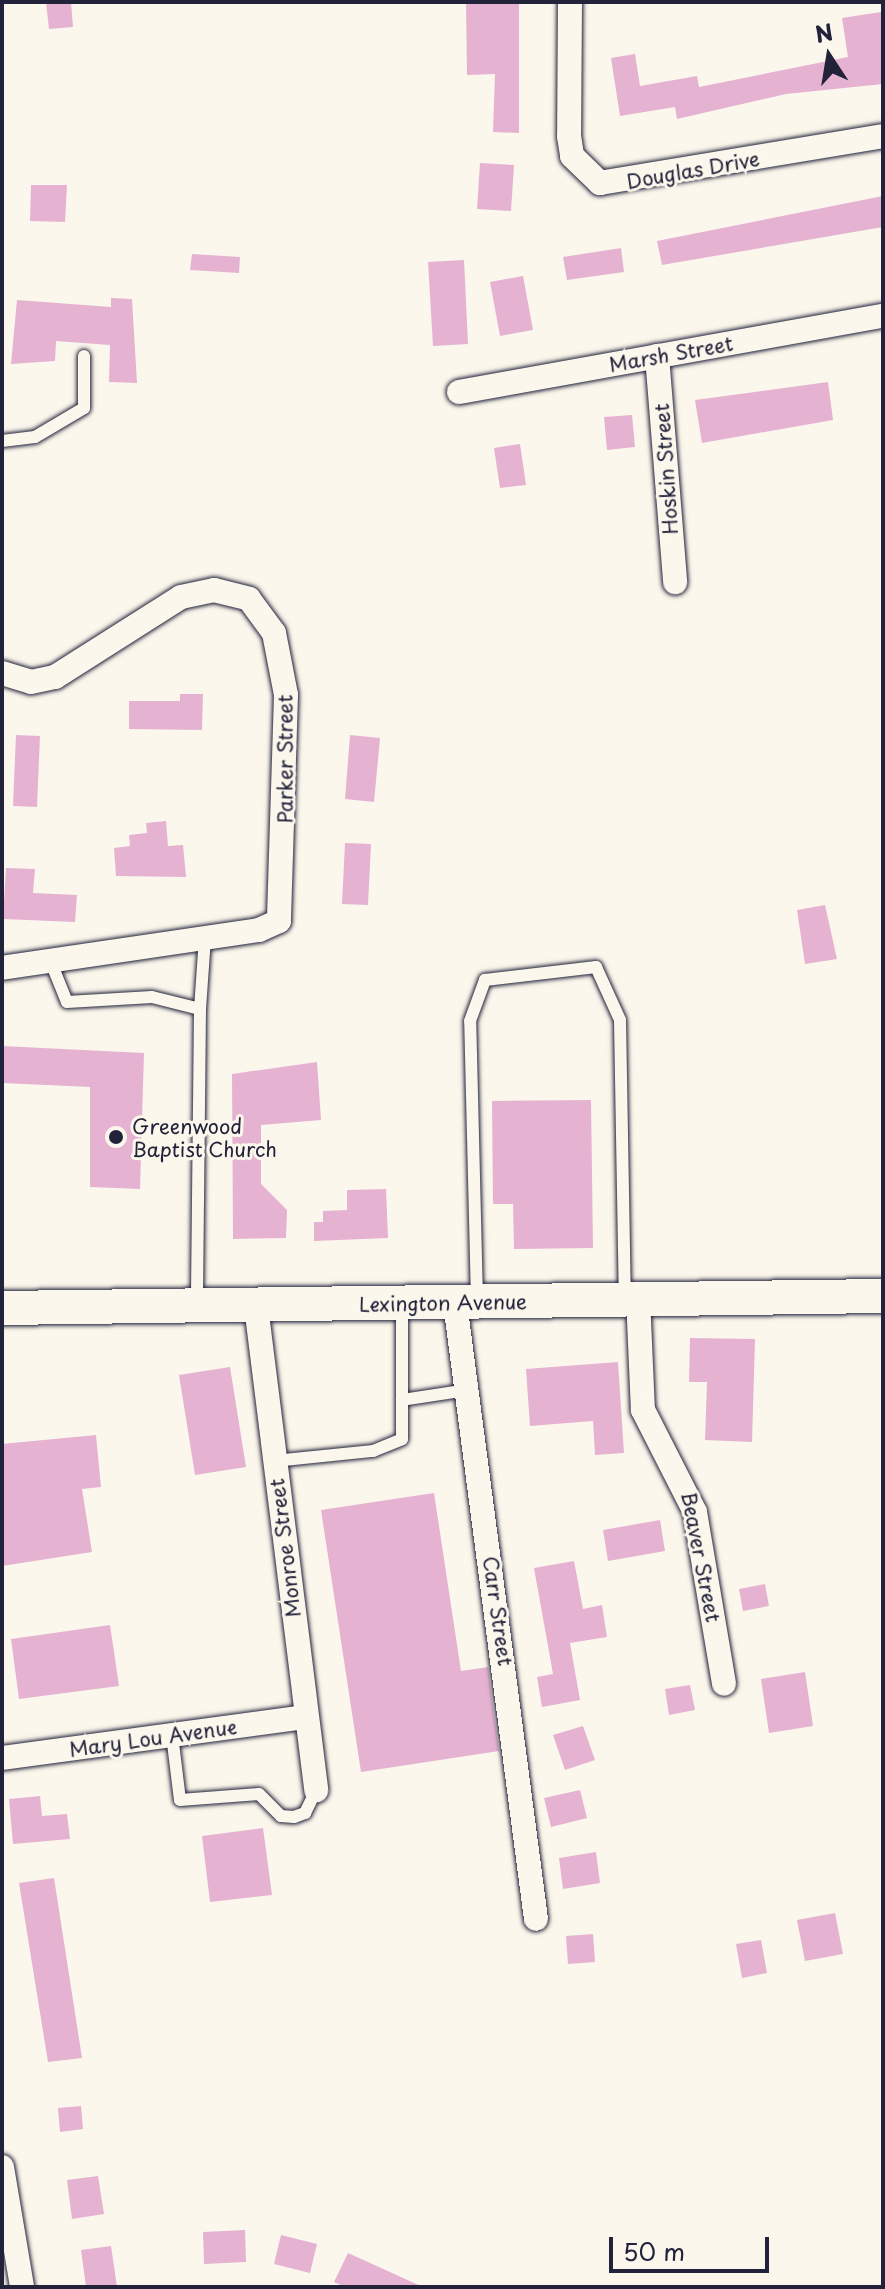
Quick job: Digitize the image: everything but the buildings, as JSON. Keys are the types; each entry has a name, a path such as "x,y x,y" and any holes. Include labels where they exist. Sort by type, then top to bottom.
{"main road":[{"name":"Lexington Avenue","path":"2,1308 883,1296"}],"street":[{"name":"Douglas Drive","path":"570,2 569,136 572,156 600,183 883,136"},
{"name":"Marsh Street","path":"459,392 883,316"},
{"name":"Hoskin Street","path":"657,356 675,582"},
{"name":"Parker Street","path":"2,673 31,682 72,669 181,597 214,590 249,599 274,633 284,663 285,897 279,921 205,938 2,968"},
{"name":"Beaver Street","path":"632,1298 643,1410 691,1498 724,1684"},
{"name":"Carr Street","path":"466,1303 467,1390 536,1919"},
{"name":"Monroe Street","path":"256,1306 316,1790"},
{"name":"Mary Lou Avenue","path":"2,1758 305,1717"},
{"path":"2,2167 22,2287"}],"lane":[{"path":"2,441 47,432 84,408 84,356"},
{"path":"197,1306 200,1009 205,938"},
{"path":"50,960 67,1002 152,997 200,1009"},
{"path":"466,1303 470,1021 485,980 596,967 620,1020 632,1298"},
{"path":"274,1461 373,1451 402,1439 402,1304"},
{"path":"402,1400 467,1390"},
{"path":"172,1735 180,1800 259,1794 281,1816 294,1817 305,1813 316,1790"}],"place":[{"name":"Greenwood Baptist Church","path":"116,1137"}]}
